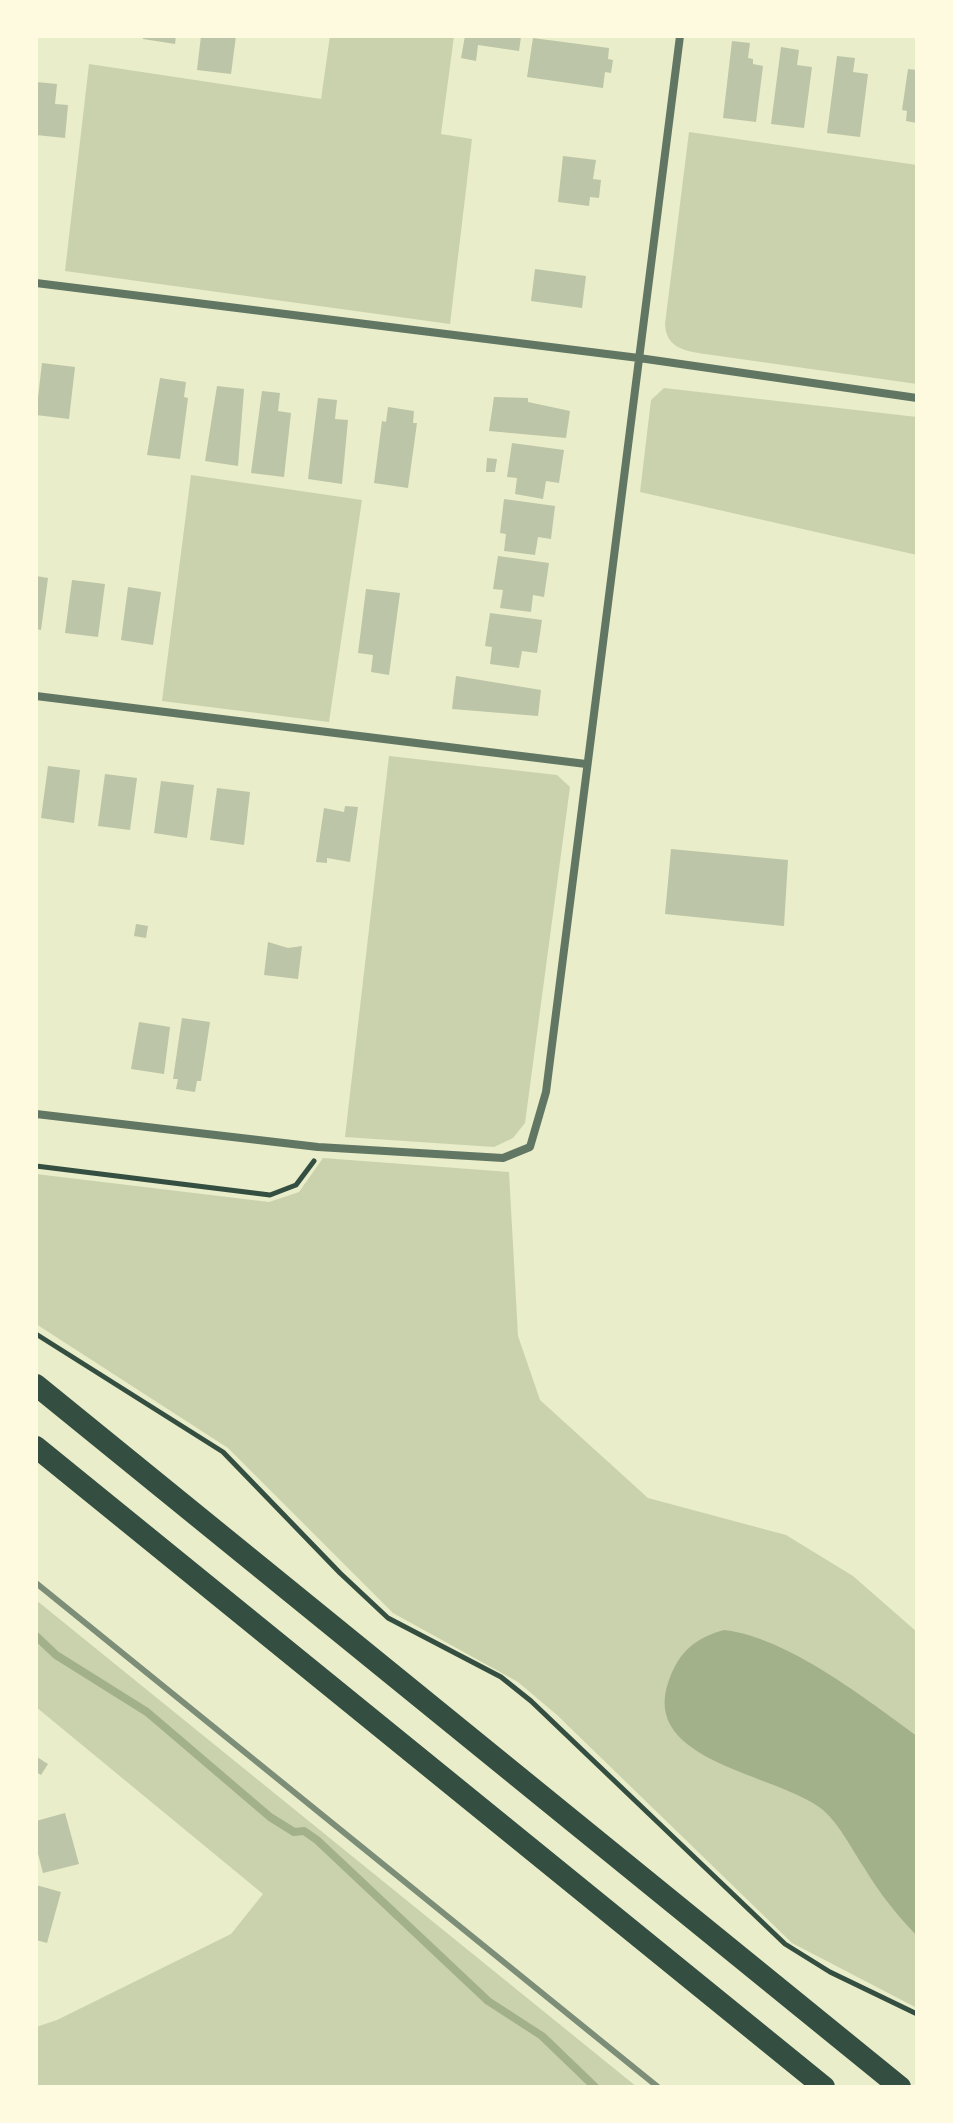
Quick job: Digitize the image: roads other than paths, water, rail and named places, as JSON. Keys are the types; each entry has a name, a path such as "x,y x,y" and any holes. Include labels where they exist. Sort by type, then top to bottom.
{"highway":[{"path":"36,1385 900,2087"},
{"path":"36,1447 824,2087"}],"street":[{"path":"36,1114 318,1147 503,1158 530,1147 546,1092 680,36"},
{"path":"36,283 639,358 917,398"},
{"path":"36,696 586,764"}],"waterway":[{"path":"36,1636 56,1655 147,1712 270,1817 294,1832 304,1831 317,1840 488,2001 542,2036 595,2087"}],"railway":[{"path":"36,1583 658,2087"}]}
